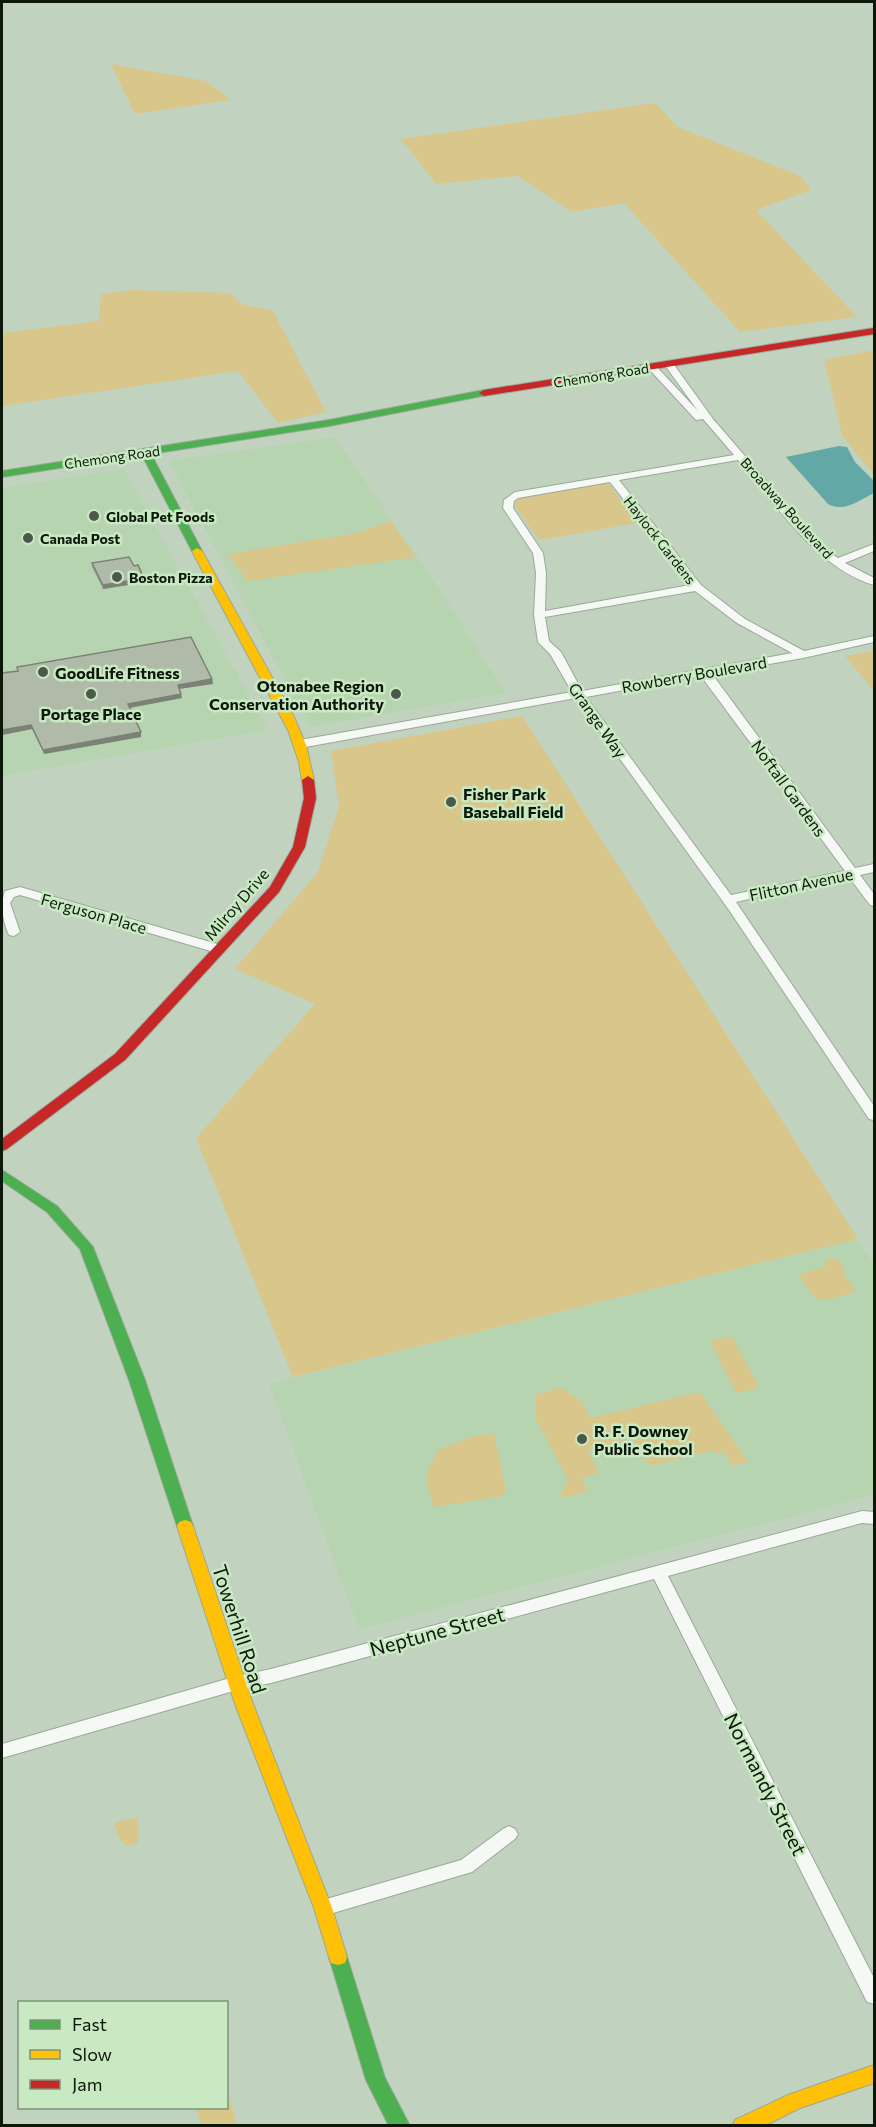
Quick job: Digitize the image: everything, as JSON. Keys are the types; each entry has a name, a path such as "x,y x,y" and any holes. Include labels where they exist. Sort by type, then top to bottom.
{"street":[{"name":"Chemong Road","path":"672,368 874,331"},
{"name":"Chemong Road","path":"2,474 329,423 352,423 394,417 655,370 874,337"},
{"name":"Broadway Boulevard","path":"672,368 710,421 822,552 836,563 874,582"},
{"name":"Broadway Boulevard","path":"655,370 700,419 710,421"},
{"name":"Milroy Drive","path":"2,1146 120,1057 275,889 298,847 310,798 306,763 294,725 249,650 146,453"},
{"name":"Grange Way","path":"740,457 515,495 509,500 507,508 538,553 541,573 539,615 544,642 555,652 573,686 581,694 727,900 874,1116"},
{"name":"Haylock Gardens","path":"612,478 697,587 741,621 803,655"},
{"path":"836,563 874,547"},
{"path":"539,615 697,587"},
{"name":"Rowberry Boulevard","path":"300,744 803,655 874,639"},
{"name":"Noftall Gardens","path":"704,672 874,902"},
{"name":"Flitton Avenue","path":"727,900 874,867"},
{"name":"Ferguson Place","path":"14,932 4,903 9,894 20,891 219,949"},
{"name":"Towerhill Road","path":"2,1175 52,1209 86,1247 137,1380 237,1683 323,1908 376,2080 400,2126"},
{"name":"Neptune Street","path":"2,1751 237,1683 272,1676 862,1517 874,1518"},
{"name":"Normandy Street","path":"658,1572 874,1996"},
{"path":"323,1908 466,1866 509,1834"},
{"path":"742,2126 795,2101 874,2074"}],"shaded area":[{"path":"111,64 206,81 231,100 135,114"},
{"path":"655,103 678,127 800,176 811,190 756,210 857,317 740,332 624,203 572,212 518,176 436,184 401,139"},
{"path":"133,290 231,293 241,304 273,311 326,412 278,423 238,371 2,406 2,333 99,321 101,294"},
{"path":"874,350 874,475 842,435 824,360"},
{"path":"335,437 435,583 506,693 310,727 169,461"},
{"path":"124,469 268,730 2,776 2,488"},
{"path":"609,484 637,523 539,540 515,506 514,500 526,495"},
{"path":"391,521 416,557 247,581 228,554 357,533"},
{"path":"874,651 874,691 845,656"},
{"path":"522,716 858,1239 293,1377 196,1138 315,1004 235,969 318,872 339,806 331,751"},
{"name":"R. F. Downey Public School","path":"858,1239 874,1265 874,1495 359,1629 269,1384"},
{"path":"838,1258 846,1270 841,1271 856,1291 836,1298 816,1297 799,1275 826,1266 825,1261"},
{"path":"732,1336 759,1388 736,1393 710,1341"},
{"path":"561,1387 582,1402 590,1418 700,1392 748,1462 732,1466 724,1452 716,1454 713,1450 652,1466 649,1461 645,1462 633,1439 588,1450 599,1473 582,1478 588,1491 561,1498 568,1480 536,1419 535,1395"},
{"path":"494,1433 506,1492 503,1496 433,1507 426,1475 438,1450 471,1437"},
{"path":"137,1817 138,1843 126,1846 119,1838 114,1823"},
{"path":"228,2092 237,2125 201,2125 196,2109 228,2109"}],"water":[{"path":"839,446 847,447 855,462 874,481 874,493 852,505 840,507 828,504 786,457"}],"building":[{"name":"Boston Pizza","path":"129,557 134,566 138,565 143,576 139,576 140,579 103,585 92,563"},
{"name":"Portage Place","path":"191,637 212,679 178,685 181,694 128,704 141,732 43,750 31,725 2,730 2,673 18,671 17,667"}],"traffic: fast":[{"path":"2,474 329,423 484,393"},
{"path":"146,453 197,551"},
{"path":"2,1175 52,1209 86,1247 137,1380 185,1526"},
{"path":"338,1957 376,2080 400,2126"}],"traffic: slow":[{"path":"197,551 287,715 300,745 308,780"},
{"path":"185,1526 244,1704 323,1908 338,1957"},
{"path":"742,2126 795,2101 874,2074"}],"traffic: jam":[{"path":"484,393 874,331"},
{"path":"2,1146 120,1057 275,889 299,847 310,798 308,780"}],"place":[{"name":"Global Pet Foods","path":"94,516"},
{"name":"Canada Post","path":"28,538"},
{"name":"Boston Pizza","path":"117,577"},
{"name":"GoodLife Fitness","path":"43,672"},
{"name":"Portage Place","path":"91,694"},
{"name":"Otonabee Region Conservation Authority","path":"396,694"},
{"name":"Fisher Park Baseball Field","path":"451,802"},
{"name":"R. F. Downey Public School","path":"582,1439"}]}
